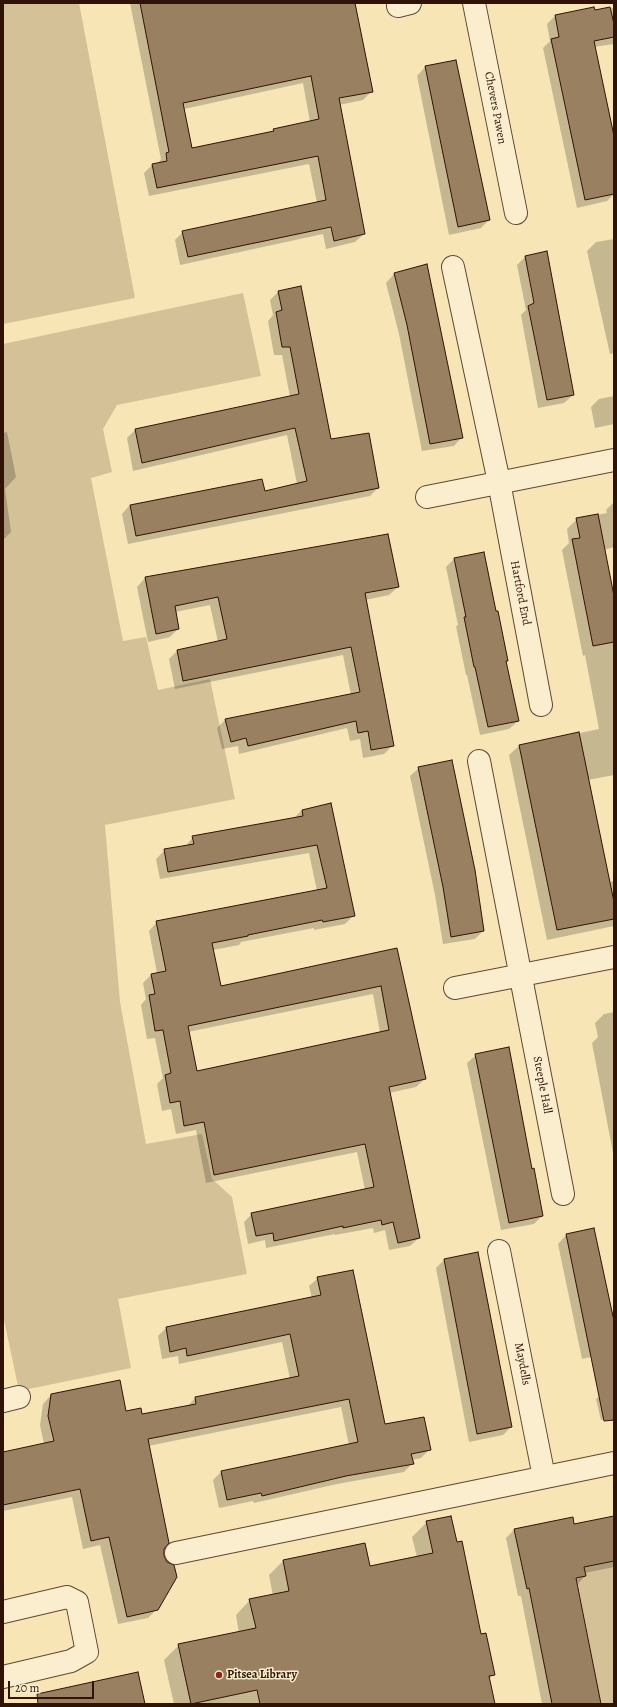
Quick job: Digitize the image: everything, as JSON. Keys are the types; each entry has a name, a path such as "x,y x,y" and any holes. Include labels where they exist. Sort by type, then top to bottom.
{"street":[{"name":"Chevers Pawen","path":"474,3 516,213"},
{"name":"Hartford End","path":"453,267 499,482 541,705"},
{"path":"427,497 614,460"},
{"name":"Steeple Hall","path":"479,761 563,1194"},
{"path":"455,988 614,957"},
{"name":"Maydells","path":"499,1251 544,1477"},
{"path":"176,1553 614,1463"},
{"path":"3,1612 68,1597 77,1602 87,1652 71,1661 3,1676"}],"shaded area":[{"path":"3,3 79,3 135,298 3,324"},
{"path":"243,293 261,376 117,405 103,429 112,472 91,478 123,641 146,637 158,690 210,679 235,799 105,825 120,1002 146,1144 202,1134 212,1179 232,1197 247,1274 118,1299 131,1368 19,1391 3,1315 3,344"},
{"path":"614,1561 614,1704 601,1704 577,1579 586,1576 584,1567"}],"building":[{"path":"140,3 355,3 373,92 339,98 365,234 334,241 331,227 188,257 182,231 326,200 318,156 157,188 152,164 167,161 166,153 169,152","holes":["311,76 319,119 273,129 274,131 192,148 183,103"]},
{"path":"594,7 595,10 610,7 614,24 614,37 594,41 614,136 614,194 585,200 551,39 559,37 555,15"},
{"path":"456,60 490,220 458,227 425,66"},
{"path":"547,251 574,395 547,400 528,306 534,303 525,256"},
{"path":"427,264 463,438 430,444 407,325 394,273"},
{"path":"301,286 331,439 369,433 379,488 136,536 130,505 262,479 265,491 307,481 295,428 142,463 135,429 299,394 290,347 282,347 276,312 282,310 278,291"},
{"path":"598,514 614,596 614,642 593,646 572,539 580,538 576,518"},
{"path":"388,534 399,587 365,593 394,746 371,750 368,731 358,733 356,721 248,746 246,738 231,742 225,719 360,692 351,647 183,681 177,650 227,639 218,597 175,606 179,629 156,634 145,577"},
{"path":"484,552 496,611 498,611 508,661 506,661 519,721 488,727 474,667 454,558"},
{"path":"579,732 614,902 614,919 557,930 519,745"},
{"path":"452,760 475,870 484,931 451,937 443,887 418,767"},
{"path":"331,803 355,916 323,922 322,920 212,943 221,986 397,948 426,1079 389,1087 420,1238 398,1243 393,1222 382,1225 381,1220 343,1228 343,1226 274,1241 273,1233 256,1236 251,1213 374,1187 365,1144 214,1175 204,1122 184,1126 180,1101 170,1103 165,1075 171,1073 163,1030 155,1031 149,995 155,994 151,974 166,971 156,921 327,888 317,845 168,872 164,849 194,844 192,836 303,816 302,810","holes":["381,986 389,1030 197,1071 188,1026"]},
{"path":"509,1047 532,1169 534,1168 543,1216 509,1223 475,1054"},
{"path":"594,1228 614,1321 614,1420 604,1421 566,1234"},
{"path":"478,1252 512,1427 477,1434 444,1259"},
{"path":"353,1270 385,1424 424,1417 431,1450 411,1454 414,1464 346,1476 262,1496 261,1493 227,1500 221,1471 358,1442 349,1399 148,1439 169,1543 164,1549 164,1556 167,1562 174,1565 177,1577 158,1610 127,1617 109,1537 91,1541 80,1489 3,1505 3,1452 54,1441 48,1416 51,1394 120,1380 126,1411 141,1408 142,1414 196,1404 195,1397 299,1376 290,1334 187,1356 186,1348 170,1352 166,1327 321,1295 317,1277"},
{"path":"451,1516 457,1542 462,1541 481,1634 486,1633 495,1675 489,1676 495,1704 260,1704 257,1690 191,1704 178,1644 256,1628 249,1599 289,1591 283,1560 365,1543 370,1566 433,1553 426,1521"},
{"path":"614,1516 614,1561 584,1567 586,1576 576,1578 601,1704 552,1704 529,1588 527,1589 514,1529 573,1517 574,1524"},
{"path":"138,1672 145,1704 38,1704 37,1694"}],"place":[{"name":"Pitsea Library","path":"219,1675"}]}
